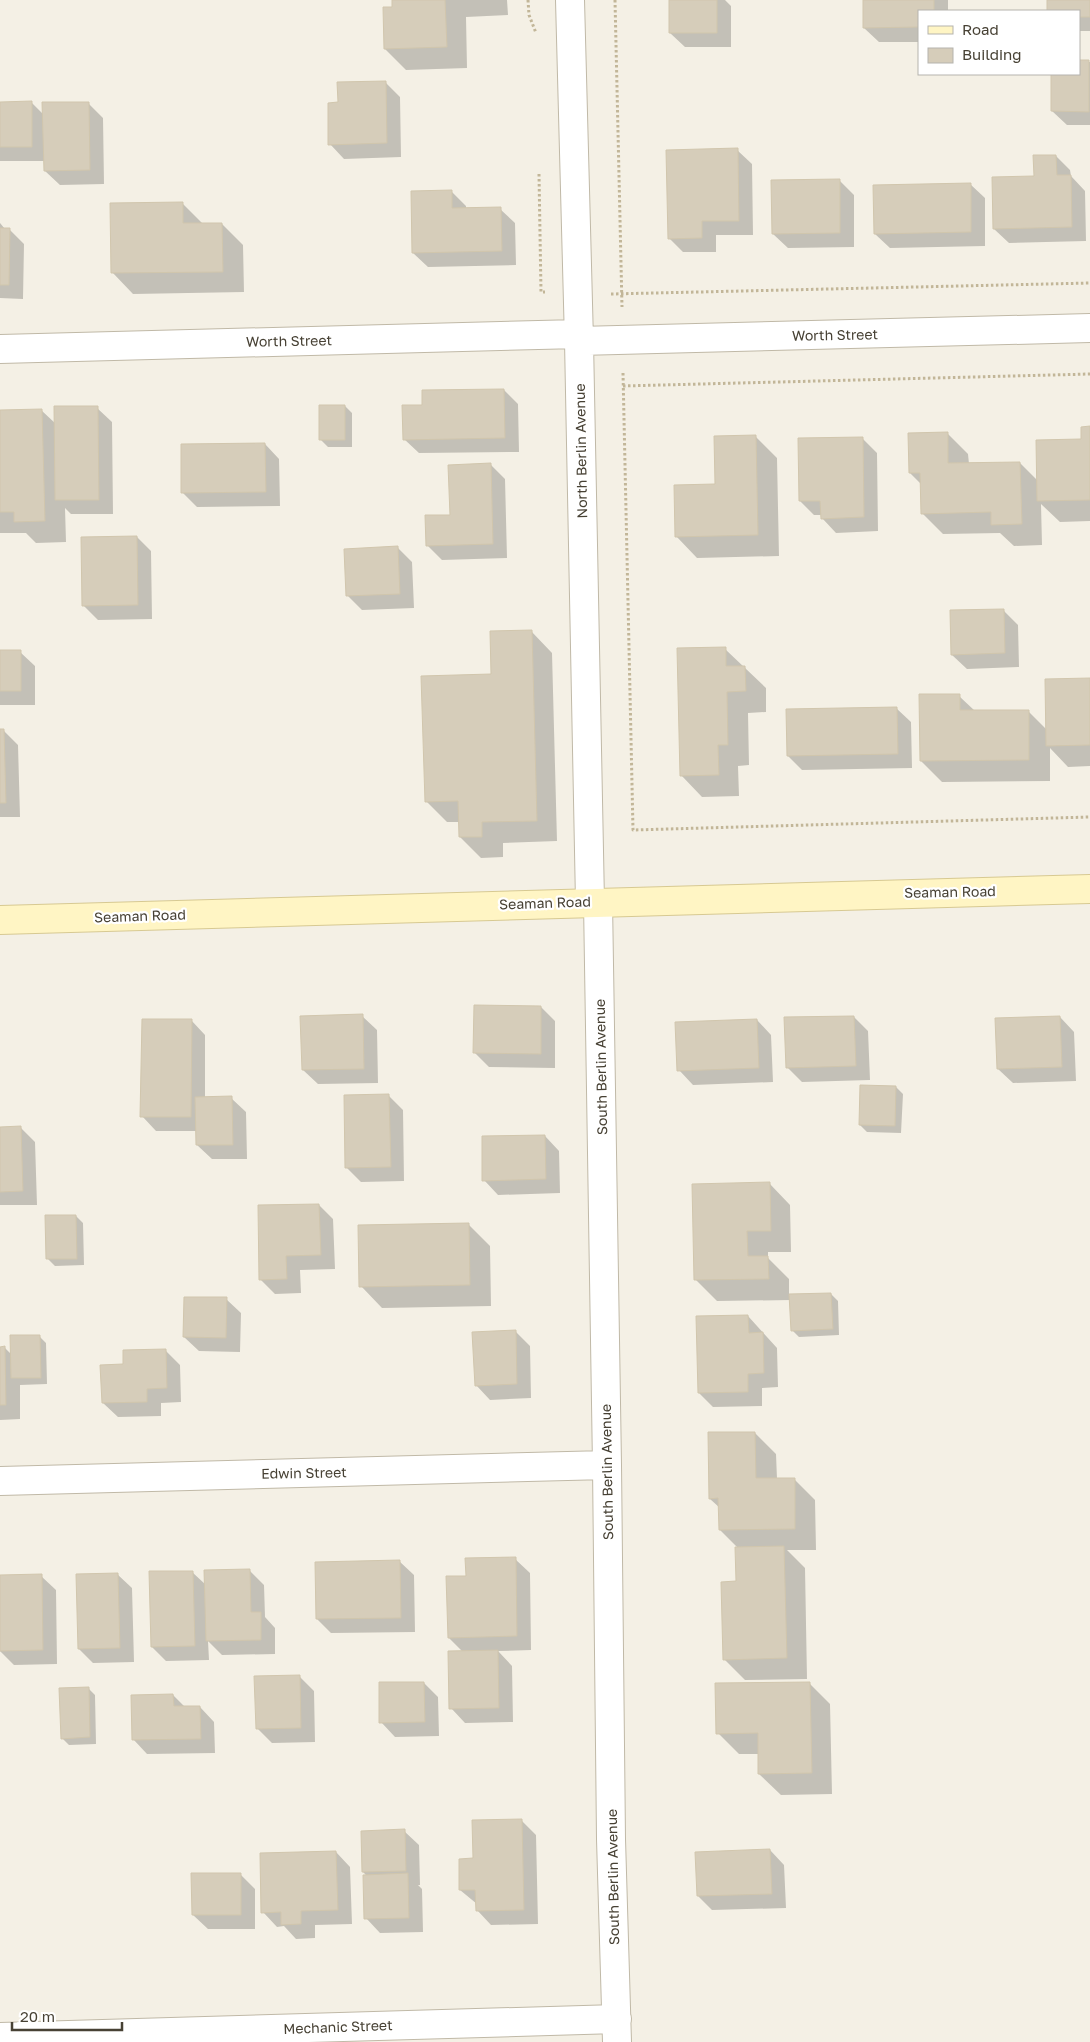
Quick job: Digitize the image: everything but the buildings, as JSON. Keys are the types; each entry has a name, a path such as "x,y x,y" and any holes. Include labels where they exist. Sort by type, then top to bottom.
{"street":[{"name":"North Berlin Avenue","path":"570,0 594,902"},
{"name":"Worth Street","path":"0,349 579,338 622,340 1090,328"},
{"name":"Seaman Road","path":"0,920 1090,889"},
{"name":"South Berlin Avenue","path":"594,902 608,1465 611,1838 617,2031"},
{"name":"Edwin Street","path":"0,1481 608,1465"},
{"name":"Mechanic Street","path":"0,2037 617,2031"}],"path":[{"path":"614,0 633,830 1090,817"},
{"path":"622,295 1090,283"},
{"path":"623,386 1090,374"}]}
